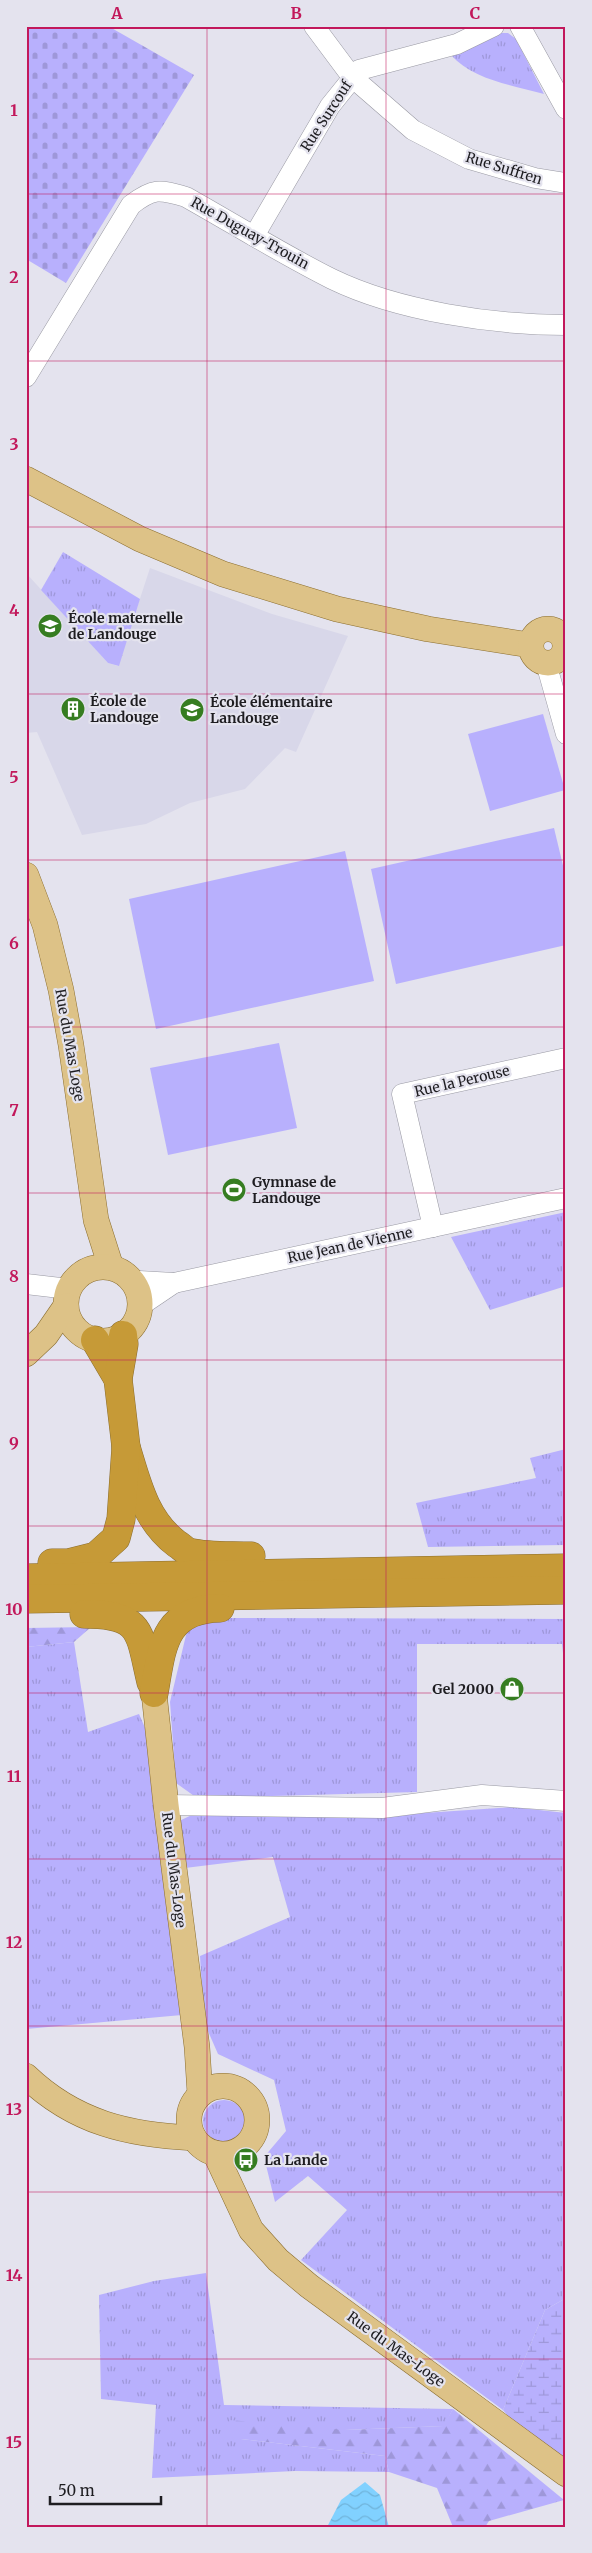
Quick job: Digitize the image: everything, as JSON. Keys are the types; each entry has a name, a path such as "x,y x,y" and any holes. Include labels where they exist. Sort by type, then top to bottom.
{"highway":[{"path":"123,1335 124,1344 118,1379 126,1447 140,1496 154,1521 172,1540 188,1552 215,1556 395,1560 426,1571"},
{"path":"89,1337 118,1379"},
{"path":"26,1564 68,1563 96,1556 116,1538 121,1519 126,1447"},
{"path":"26,1578 566,1568"},
{"path":"26,1600 566,1590"},
{"path":"154,1693 162,1644 173,1626 188,1614 212,1608 274,1607 326,1595"},
{"path":"26,1613 99,1614 118,1616 132,1623 141,1638 154,1693"}],"main road":[{"path":"26,479 140,539 223,574 337,609 538,654 552,663 562,656 566,645"},
{"name":"Rue du Mas Loge","path":"26,875 45,925 61,990 71,1045 96,1220 111,1268"},
{"name":"Rue du Mas Loge","path":"73,1289 96,1220"},
{"path":"26,1354 46,1335 73,1289 98,1267 111,1268 124,1273 137,1294 133,1325 123,1335 108,1340 46,1335"},
{"path":"73,1289 72,1324 89,1337"},
{"name":"Rue du Mas-Loge","path":"154,1693 166,1805 197,2047 195,2116"},
{"name":"Rue du Mas-Loge","path":"197,2047 224,2085"},
{"path":"26,2076 45,2094 72,2111 96,2122 163,2136 195,2116 210,2088 224,2085 236,2088 248,2095 257,2112 258,2124 254,2136 240,2150 226,2154 215,2153 204,2148 195,2116"},
{"name":"Rue du Mas-Loge","path":"240,2150 240,2210"},
{"name":"Rue du Mas-Loge","path":"215,2153 251,2230 271,2252 309,2286 566,2474"}],"street":[{"name":"Rue Suffren","path":"314,26 352,76 413,130 469,159 534,178 566,183"},
{"name":"Rue Surcouf","path":"254,236 330,106 352,76 359,70 457,44 494,26"},
{"path":"520,26 566,109"},
{"name":"Rue Duguay-Trouin","path":"26,377 131,205 146,193 166,191 186,197 333,280 398,303 467,317 534,325 566,325"},
{"path":"538,654 566,734"},
{"name":"Rue la Perouse","path":"433,1227 402,1094 566,1058"},
{"name":"Rue Jean de Vienne","path":"137,1294 174,1284 566,1198"},
{"path":"26,1284 73,1289"},
{"path":"166,1805 382,1808 482,1795 566,1801"}],"shaded area":[{"name":"École élémentaire Landouge","path":"150,568 272,614 348,636 296,752 285,748 245,789 190,803 146,824 82,835 37,732 26,733 26,573 108,663 118,666"}],"green space":[{"path":"26,26 108,26 194,75 66,283 26,259"},
{"path":"501,33 508,33 516,39 544,94 482,76 470,70 451,55"},
{"path":"63,552 140,599 119,666 108,663 41,590"},
{"path":"543,714 565,790 490,811 468,734"},
{"path":"554,828 566,878 566,945 396,984 371,869"},
{"path":"345,851 374,981 156,1029 129,899"},
{"path":"279,1043 297,1128 168,1155 150,1068"},
{"path":"566,1212 566,1286 490,1310 451,1237"},
{"path":"566,1449 566,1545 428,1547 416,1503 536,1478 530,1458"},
{"path":"215,1618 566,1619 566,1681 562,1644 417,1644 417,1792 197,1798 176,1783 170,1702 187,1631"},
{"path":"91,1627 74,1642 26,1647 26,1628"},
{"path":"74,1642 88,1732 139,1714 146,1730 182,2015 26,2029 26,1647"},
{"path":"512,1807 566,1813 566,2298 545,2310 503,2410 301,2260 347,2210 308,2176 275,2202 264,2157 286,2131 274,2080 218,2054 204,2022 200,1956 290,1917 273,1857 185,1868 179,1821 194,1814 394,1815"},
{"path":"228,2100 236,2103 242,2109 245,2121 242,2133 236,2139 220,2142 212,2139 206,2133 203,2117 206,2109 212,2103"},
{"path":"206,2273 224,2405 453,2409 444,2426 345,2430 241,2439 385,2456 389,2472 295,2471 152,2478 156,2405 101,2399 99,2295 154,2281"},
{"path":"566,2298 566,2459 512,2421 503,2410 545,2310"},
{"path":"453,2409 564,2500 489,2521 485,2527 453,2527 437,2488 389,2472 385,2456 241,2439 229,2420 345,2430 443,2426"}],"water":[{"path":"365,2482 380,2495 389,2527 327,2527 341,2500"}],"place":[{"name":"École maternelle de Landouge","path":"50,626"},
{"name":"École de Landouge","path":"73,709"},
{"name":"École élémentaire Landouge","path":"192,710"},
{"name":"Gymnase de Landouge","path":"234,1190"},
{"name":"Gel 2000","path":"512,1689"},
{"name":"La Lande","path":"246,2160"}]}
